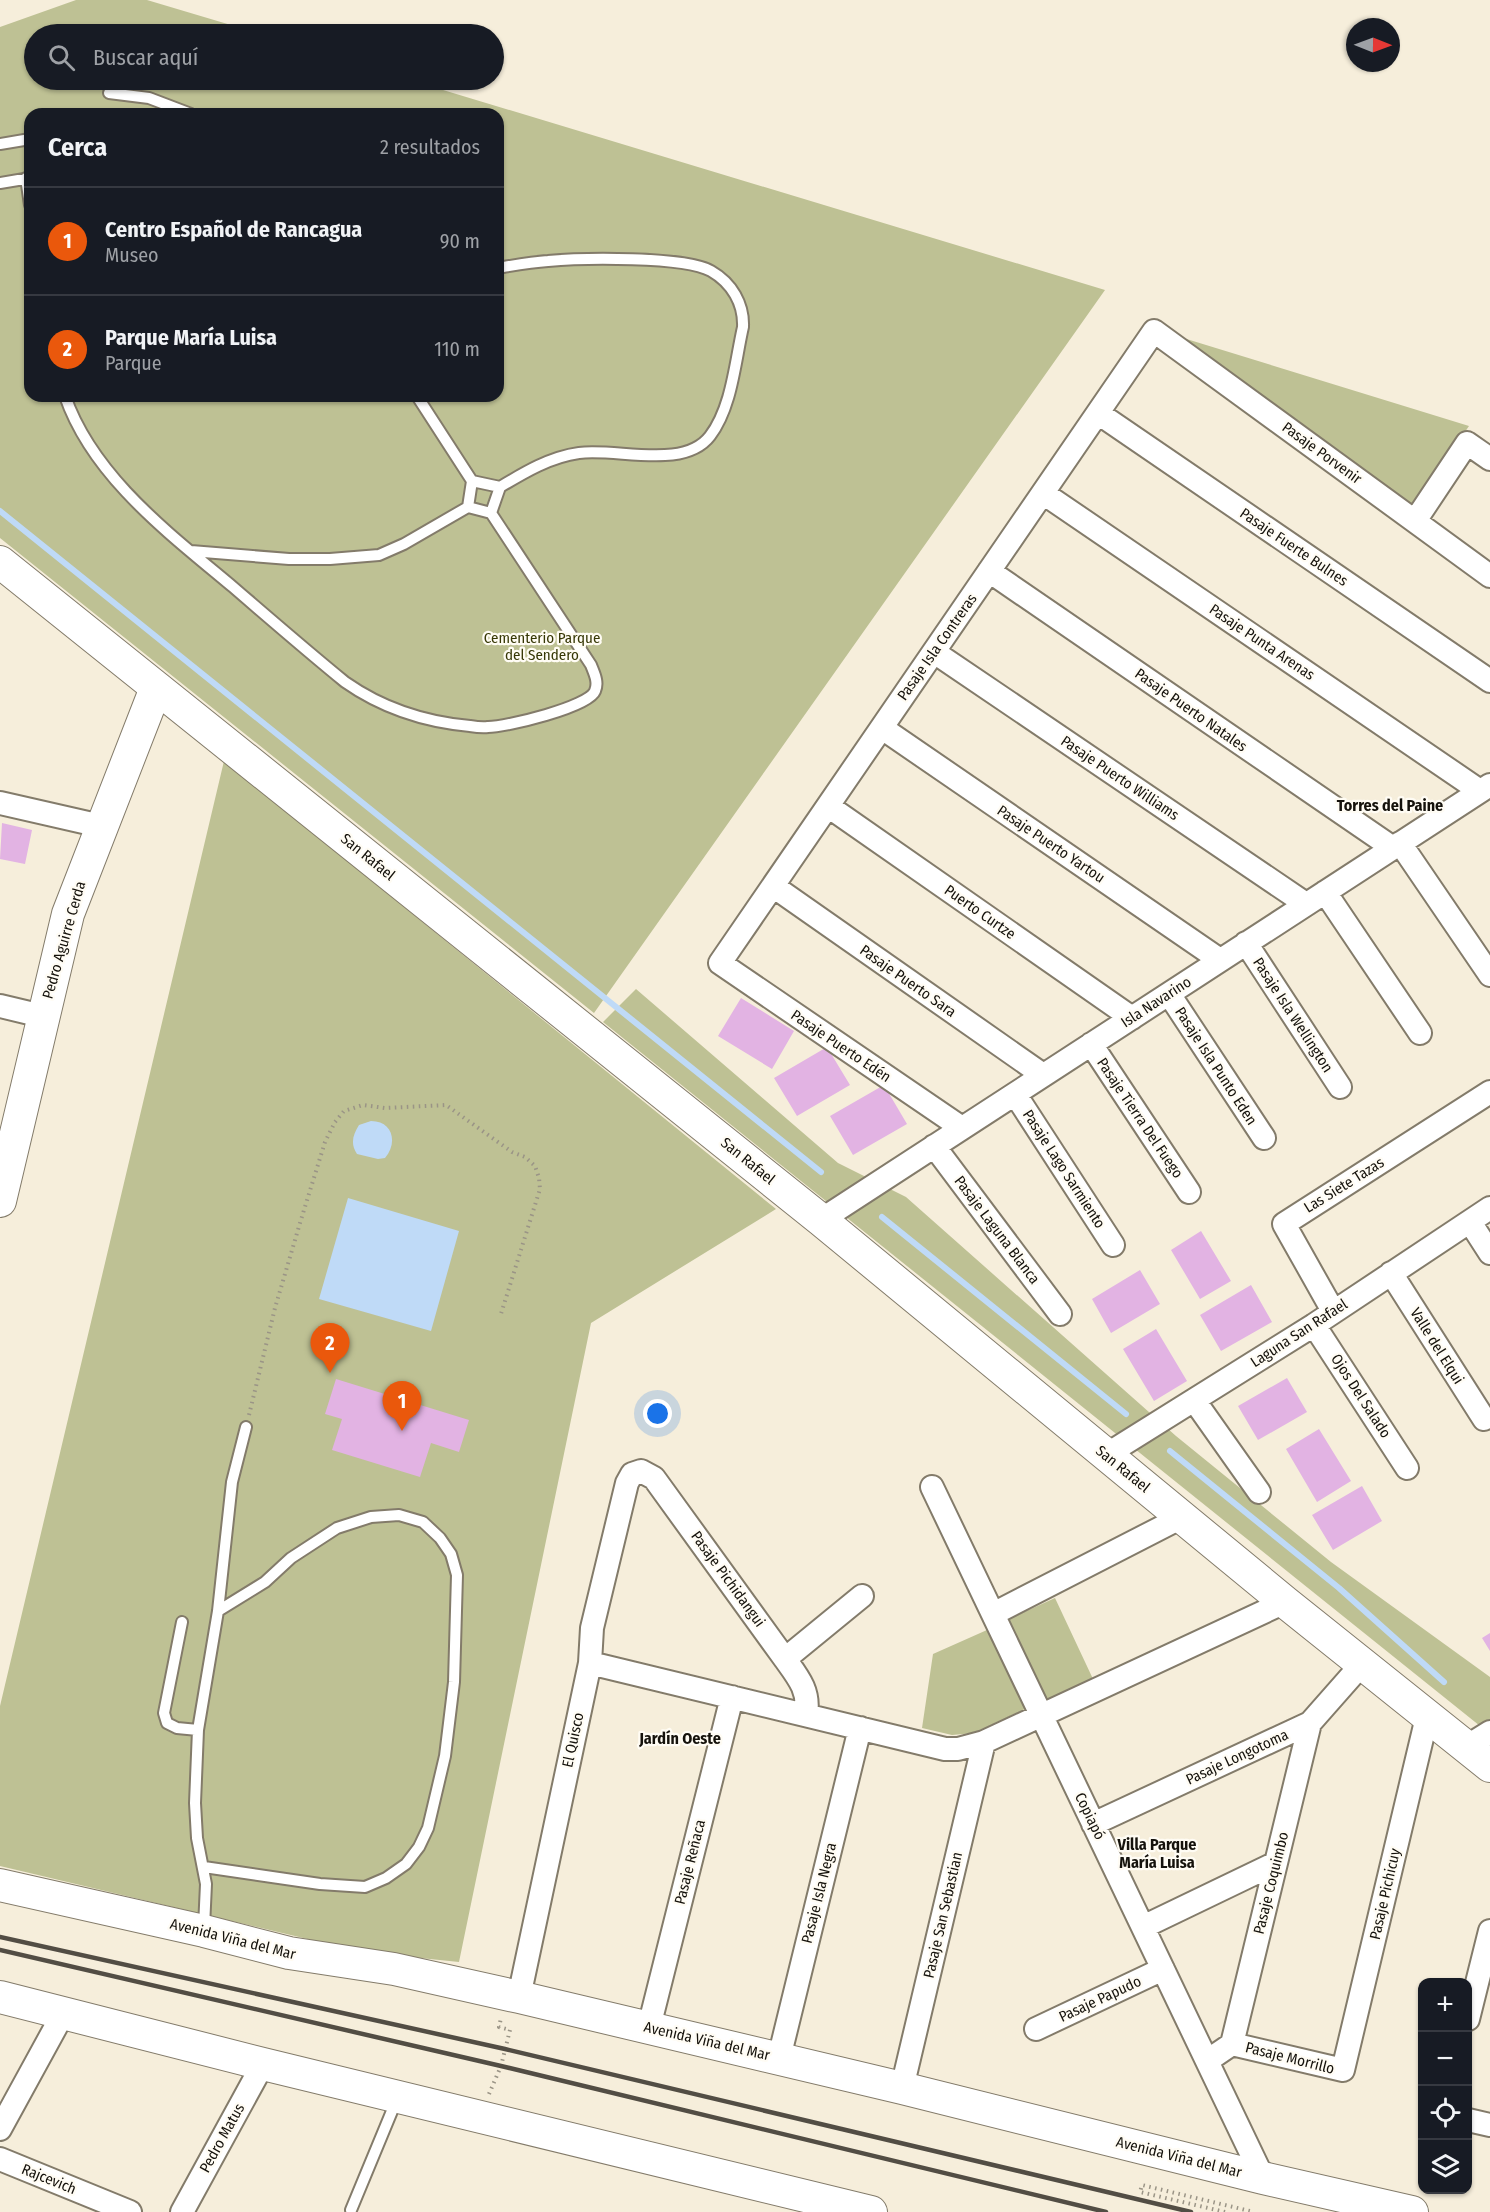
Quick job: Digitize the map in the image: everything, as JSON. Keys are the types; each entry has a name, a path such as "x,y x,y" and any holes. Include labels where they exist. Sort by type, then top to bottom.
{"street":[{"name":"Pasaje Isla Contreras","path":"720,963 1154,331"},
{"name":"Pasaje Porvenir","path":"1154,331 1490,576"},
{"name":"Pasaje Fuerte Bulnes","path":"1098,413 1490,681"},
{"path":"1415,521 1467,443 1490,459"},
{"name":"Pasaje Punta Arenas","path":"1043,493 1485,788"},
{"name":"San Rafael","path":"0,562 821,1220 1427,1717 1478,1740 1490,1766"},
{"name":"Pasaje Puerto Natales","path":"989,571 1396,846"},
{"name":"Pasaje Puerto Williams","path":"934,652 1316,898"},
{"name":"Pedro Aguirre Cerda","path":"0,1201 68,914 156,688"},
{"name":"Pasaje Puerto Yartou","path":"882,728 1220,960"},
{"name":"Isla Navarino","path":"821,1220 1485,788"},
{"path":"0,803 101,826"},
{"name":"Puerto Curtze","path":"828,806 1132,1018"},
{"path":"1396,846 1490,975"},
{"name":"Pasaje Puerto Sara","path":"773,886 1043,1075"},
{"path":"1316,898 1420,1033"},
{"name":"Pasaje Isla Wellington","path":"1246,943 1340,1087"},
{"name":"Pasaje Puerto Edén","path":"720,963 962,1128"},
{"name":"Pasaje Isla Punto Eden","path":"1169,994 1264,1137"},
{"path":"0,1006 42,1016"},
{"name":"Pasaje Tierra Del Fuego","path":"1091,1044 1189,1192"},
{"name":"Las Siete Tazas","path":"1333,1311 1284,1224 1490,1092"},
{"name":"Pasaje Lago Sarmiento","path":"1015,1094 1113,1245"},
{"name":"Pasaje Laguna Blanca","path":"934,1146 1060,1314"},
{"name":"Laguna San Rafael","path":"1106,1455 1314,1325 1490,1208"},
{"path":"1470,1222 1490,1253"},
{"name":"Valle del Elqui","path":"1391,1273 1484,1419"},
{"name":"Ojos Del Salado","path":"1314,1325 1407,1468"},
{"path":"1194,1400 1259,1492"},
{"name":"Pasaje Pichidangui","path":"627,1483 628,1478 636,1472 646,1472 654,1478 786,1659 805,1690 806,1714"},
{"name":"El Quisco","path":"513,1995 590,1663 592,1628 627,1483"},
{"name":"Copiapó","path":"932,1487 1263,2178"},
{"path":"993,1614 1182,1517"},
{"path":"786,1659 862,1596"},
{"path":"590,1663 945,1749 958,1749 984,1742 1285,1602"},
{"name":"Pasaje Longotoma","path":"1093,1824 1310,1723 1362,1664"},
{"name":"Pasaje Reñaca","path":"649,2027 732,1697"},
{"name":"Pasaje Pichicuy","path":"1343,2070 1427,1717"},
{"name":"Pasaje Coquimbo","path":"1232,2044 1310,1723"},
{"name":"Pasaje Isla Negra","path":"778,2058 860,1728"},
{"name":"Pasaje San Sebastian","path":"902,2088 984,1742"},
{"path":"1143,1927 1276,1863"},
{"name":"Avenida Viña del Mar","path":"0,1885 204,1931 289,1953 348,1964 394,1969 513,1995 902,2088 1263,2178 1412,2212"},
{"path":"1472,2000 1490,1931"},
{"name":"Pasaje Papudo","path":"1036,2029 1163,1969"},
{"path":"0,1997 263,2064 871,2212"},
{"path":"0,2129 64,2012"},
{"name":"Pasaje Morrillo","path":"1207,2061 1232,2044 1343,2070"},
{"name":"Pedro Matus","path":"182,2212 263,2064"},
{"path":"1472,2121 1490,2125"},
{"name":"Rajcevich","path":"0,2159 130,2212"}],"lane":[{"path":"109,93 149,98 175,108"},
{"path":"0,144 24,140"},
{"path":"0,183 24,179"},
{"path":"491,513 500,487 533,468 578,453 608,452 664,456 688,453 698,447 712,434 724,408 744,315 740,302 726,283 711,270 686,263 620,260 548,261 504,267"},
{"path":"68,402 84,436 105,466 135,500 190,551 320,662 367,697 422,718 490,728 534,719 586,700 595,693 597,680 591,665 491,513 468,507 404,544 379,555 330,560 190,551"},
{"path":"421,402 472,481 468,507"},
{"path":"472,481 500,487"},
{"path":"204,1931 206,1884 197,1838 195,1803 198,1730 218,1611 232,1482 246,1427"},
{"path":"204,1867 320,1884 365,1887 386,1878 406,1864 419,1847 428,1828 445,1756 454,1682 457,1575 451,1554 440,1538 423,1522 399,1515 371,1517 337,1528 291,1558 265,1582 218,1611"},
{"path":"182,1622 164,1713 167,1723 177,1728 198,1730"},
{"path":"351,2210 392,2111 395,2095"}],"path":[{"path":"246,1427 275,1308 303,1212 325,1142 335,1122 344,1111 363,1105 386,1108 446,1104 535,1166 540,1189 500,1317"},
{"path":"480,2116 501,2066 510,2030 499,2027 513,1995"},
{"path":"1225,2212 1140,2192 1142,2184 1254,2212"}],"green space":[{"name":"Cementerio Parque del Sendero","path":"76,0 147,0 227,24 24,24 24,90 443,90 503,108 24,108 24,402 504,402 504,108 1105,290 594,1013 0,538 0,27"},
{"path":"1180,337 1469,426 1413,508"},
{"path":"224,761 776,1209 591,1323 459,1962 362,1952 0,1866 0,1706"},
{"path":"636,989 838,1163 906,1197 1176,1436 1331,1562 1490,1677 1490,1734 603,1022"},
{"path":"1055,1598 1093,1679 1048,1701 1009,1619"},
{"path":"987,1630 1025,1709 974,1733 952,1735 922,1728 933,1654"}],"water":[{"path":"371,1121 384,1125 391,1134 391,1146 385,1158 378,1159 357,1154 355,1150 353,1139 359,1125"},
{"path":"348,1198 459,1231 431,1331 319,1299"}],"building":[{"path":"2,823 32,830 25,864 0,859"},
{"path":"741,998 794,1031 772,1069 718,1036"},
{"path":"827,1047 850,1085 797,1116 774,1078"},
{"path":"884,1085 907,1124 853,1155 830,1116"},
{"path":"1201,1231 1231,1281 1200,1299 1171,1250"},
{"path":"1140,1270 1160,1304 1111,1333 1092,1299"},
{"path":"1251,1285 1272,1322 1221,1351 1200,1315"},
{"path":"1156,1329 1187,1381 1154,1401 1123,1349"},
{"path":"1287,1378 1307,1412 1258,1440 1238,1406"},
{"path":"336,1379 469,1420 459,1452 431,1443 420,1477 332,1450 342,1419 325,1414"},
{"path":"1319,1429 1351,1481 1317,1502 1286,1449"},
{"path":"1362,1486 1382,1521 1333,1550 1312,1515"},
{"path":"1490,1633 1490,1651 1482,1638"}],"waterway":[{"path":"0,511 821,1172"},
{"path":"882,1217 1126,1414"},
{"path":"1170,1451 1339,1588 1444,1682"}],"railway":[{"path":"0,1937 505,2049 1191,2212"},
{"path":"0,1950 501,2066 1106,2212"}],"place":[{"name":"Parque María Luisa","path":"330,1373"},
{"name":"Centro Español de Rancagua","path":"402,1431"}],"district":[{"name":"Torres del Paine","path":"1390,805"},
{"name":"Jardín Oeste","path":"680,1738"},
{"name":"Villa Parque María Luisa","path":"1157,1853"}]}
